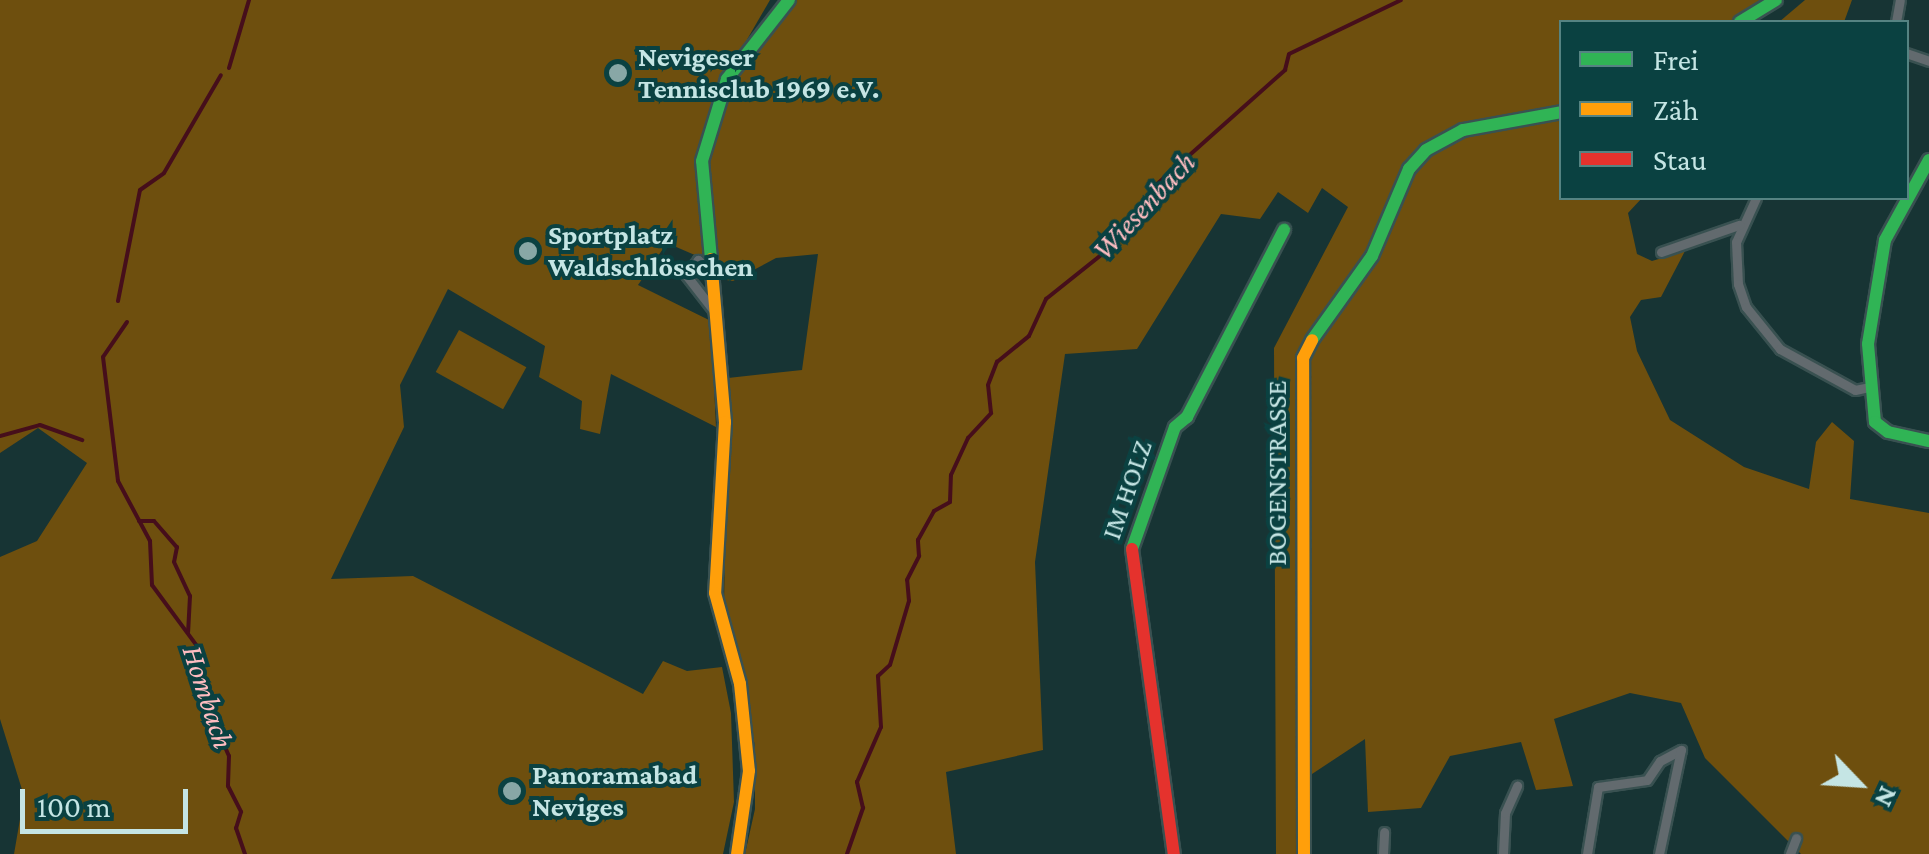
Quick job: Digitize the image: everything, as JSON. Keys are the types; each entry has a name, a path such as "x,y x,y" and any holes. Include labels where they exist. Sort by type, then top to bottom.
{"street":[{"path":"736,854 749,771 740,684 715,593 725,422 702,161 727,79 789,0"},
{"path":"1743,20 1776,0"},
{"name":"BOGENSTRASSE","path":"1304,854 1303,358 1322,320 1372,256 1410,169 1426,150 1463,130 1559,113"},
{"path":"1909,194 1929,160"},
{"path":"1755,200 1739,225 1738,284 1762,330 1809,366 1856,390 1869,387"},
{"path":"1906,200 1892,223 1874,276 1870,414 1882,428 1929,441"},
{"path":"1661,252 1739,225"},
{"name":"IM HOLZ","path":"1174,854 1129,558 1175,426 1187,417 1284,230"},
{"path":"712,274 698,260 686,276 714,312"},
{"path":"1587,854 1598,786 1647,780 1660,761 1682,750 1660,854"},
{"path":"1503,854 1505,813 1516,786"},
{"path":"1383,854 1384,832"},
{"path":"1790,854 1796,838"}],"shaded area":[{"path":"0,0 770,0 719,88 697,157 704,259 667,243 638,285 711,321 716,427 611,374 600,434 580,429 582,401 539,377 545,346 448,289 400,385 404,427 331,579 413,576 643,694 663,661 687,671 722,667 731,713 734,802 723,854 14,854 24,796 0,719 0,557 37,541 87,463 38,428 0,453"},
{"path":"795,0 1764,0 1746,13 1748,20 1559,20 1559,200 1640,200 1628,213 1637,254 1652,261 1685,251 1661,297 1641,300 1630,317 1637,351 1670,420 1744,467 1809,489 1816,442 1832,422 1854,441 1850,499 1929,513 1929,854 1801,854 1705,758 1681,703 1630,693 1554,719 1573,786 1536,790 1521,742 1450,756 1421,808 1368,812 1365,739 1312,774 1312,854 1276,854 1274,348 1348,207 1322,188 1308,213 1278,192 1260,219 1221,214 1137,349 1065,354 1035,562 1043,750 946,772 956,854 745,854 755,809 755,746 724,605 728,378 802,370 818,254 776,258 733,281 720,279 709,160 739,68"},
{"path":"1805,0 1852,0 1845,20 1781,20"},
{"path":"459,330 526,367 503,409 436,372"}],"waterway":[{"name":"Hombach","path":"229,68 249,0"},
{"name":"Wiesenbach","path":"847,854 863,808 857,782 881,727 878,676 890,665 909,601 907,580 919,556 918,540 934,511 950,502 951,475 968,438 991,413 988,385 997,362 1029,336 1046,299 1110,248 1121,226 1144,210 1156,185 1285,70 1289,54 1401,0"},
{"name":"Hombach","path":"118,301 140,190 164,173 221,75"},
{"name":"Hombach","path":"127,322 103,357 118,481 150,541 152,585 197,646 210,713 229,756 228,786 241,812 236,828 245,854"},
{"path":"0,436 40,425 82,440"},
{"path":"139,521 154,521 177,547 174,562 190,596 188,632"}],"traffic: fast":[{"path":"711,259 702,161 727,79 789,0"},
{"path":"1743,20 1776,0"},
{"path":"1312,340 1372,256 1409,169 1426,150 1463,130 1559,113"},
{"path":"1909,196 1929,160"},
{"path":"1907,200 1885,240 1868,344 1875,422 1888,432 1929,441"},
{"path":"1132,549 1175,427 1187,417 1284,230"}],"traffic: slow":[{"path":"711,259 725,422 715,593 740,684 749,771 737,854"},
{"path":"1304,854 1303,358 1312,340"}],"traffic: jam":[{"path":"1132,549 1174,854"}],"place":[{"name":"Nevigeser Tennisclub 1969 e.V.","path":"618,73"},
{"name":"Sportplatz Waldschlösschen","path":"528,251"},
{"name":"Panoramabad Neviges","path":"512,791"}]}
